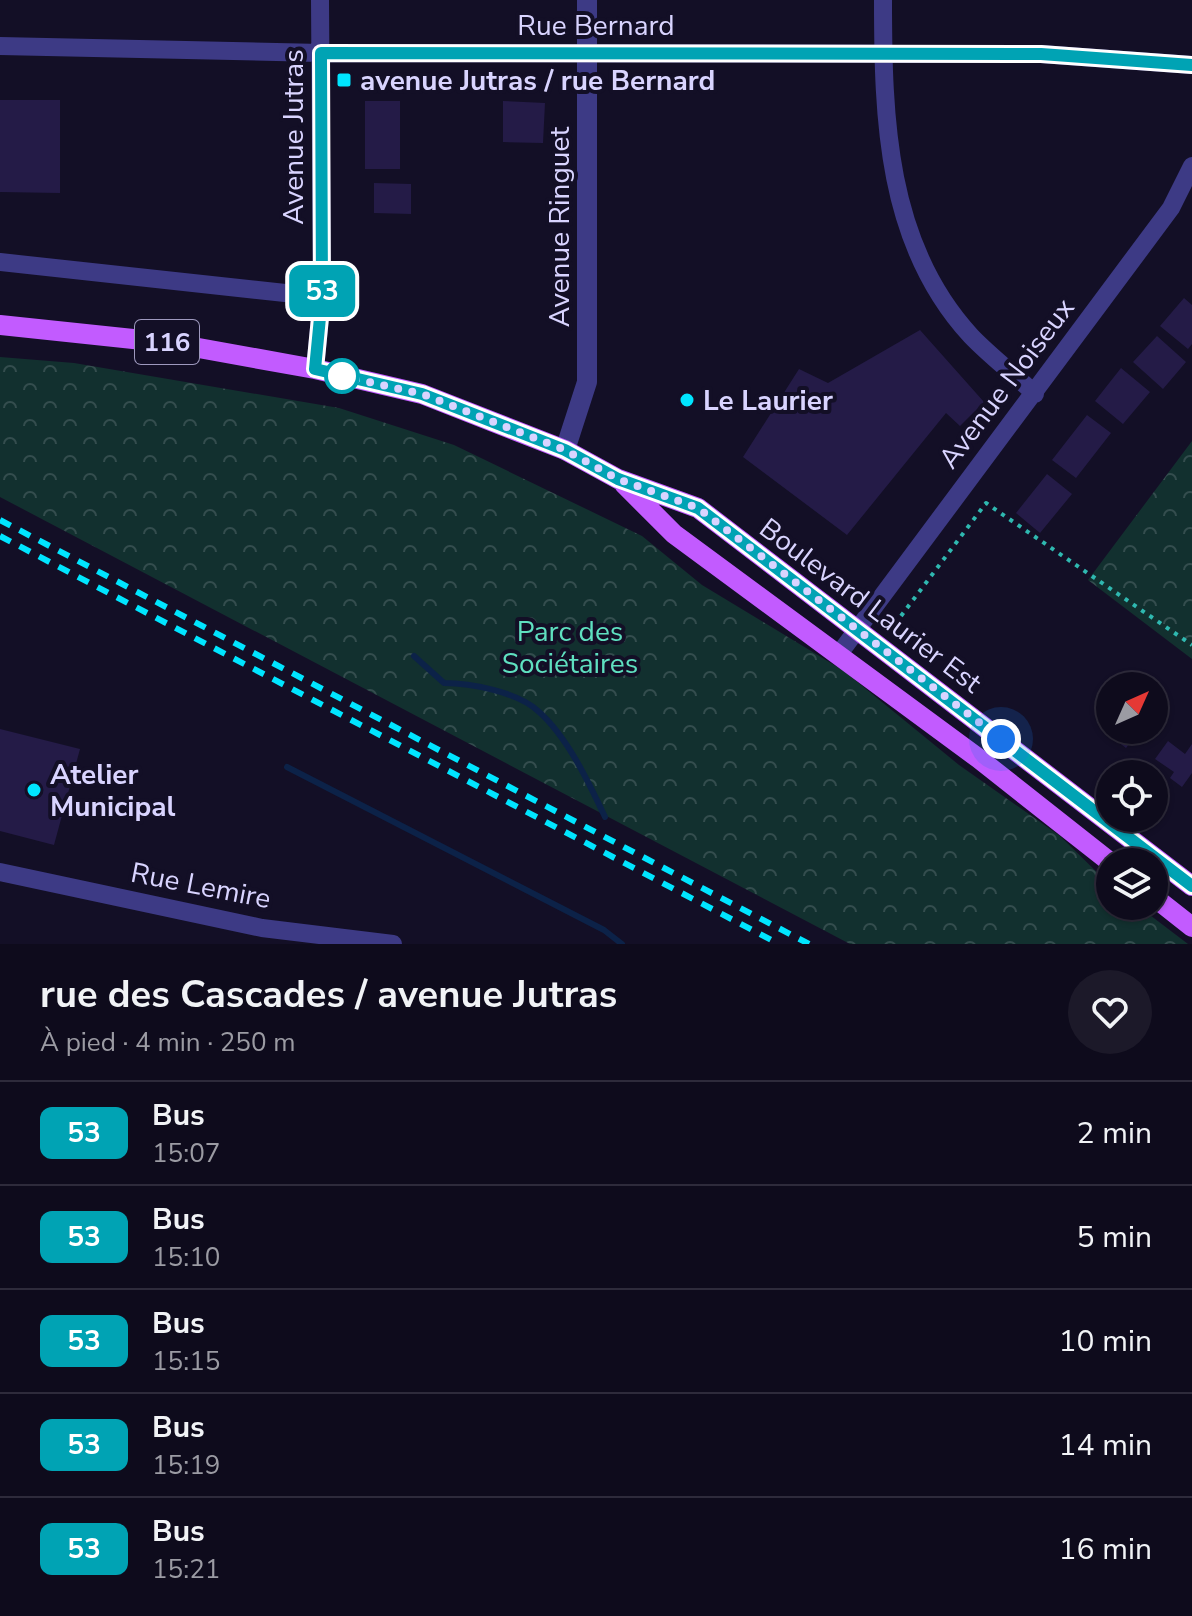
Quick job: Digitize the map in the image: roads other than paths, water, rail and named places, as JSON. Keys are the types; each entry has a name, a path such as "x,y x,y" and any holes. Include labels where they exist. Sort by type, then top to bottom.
{"main road":[{"name":"Boulevard Laurier Est","path":"0,325 171,343 315,369 422,394 565,450 618,479 698,508 1192,886"},
{"name":"Boulevard Laurier Est","path":"618,479 674,534 839,654 1096,851"},
{"path":"1168,908 1192,927"}],"street":[{"name":"Avenue Jutras","path":"315,369 322,297 320,0"},
{"name":"Avenue Ringuet","path":"565,450 587,382 587,0"},
{"path":"883,0 889,159 905,221 934,283 970,335 1035,394"},
{"name":"Rue Bernard","path":"0,46 321,53 1041,54 1192,65"},
{"name":"Avenue Noiseux","path":"839,654 1171,208 1192,166"},
{"path":"0,262 322,297"},
{"name":"Rue Lemire","path":"0,872 262,928 393,944"}],"waterway":[{"path":"414,656 444,683 493,690 519,699 538,711 568,747 605,817"},
{"path":"287,767 604,930 622,944"}],"railway":[{"path":"0,520 809,944"},
{"path":"0,536 779,944"}],"place":[{"name":"avenue Jutras / rue Bernard","path":"344,80"},
{"name":"Le Laurier","path":"687,400"},
{"name":"Atelier Municipal","path":"34,790"}],"park label":[{"name":"Parc des Sociétaires","path":"570,647"}]}
